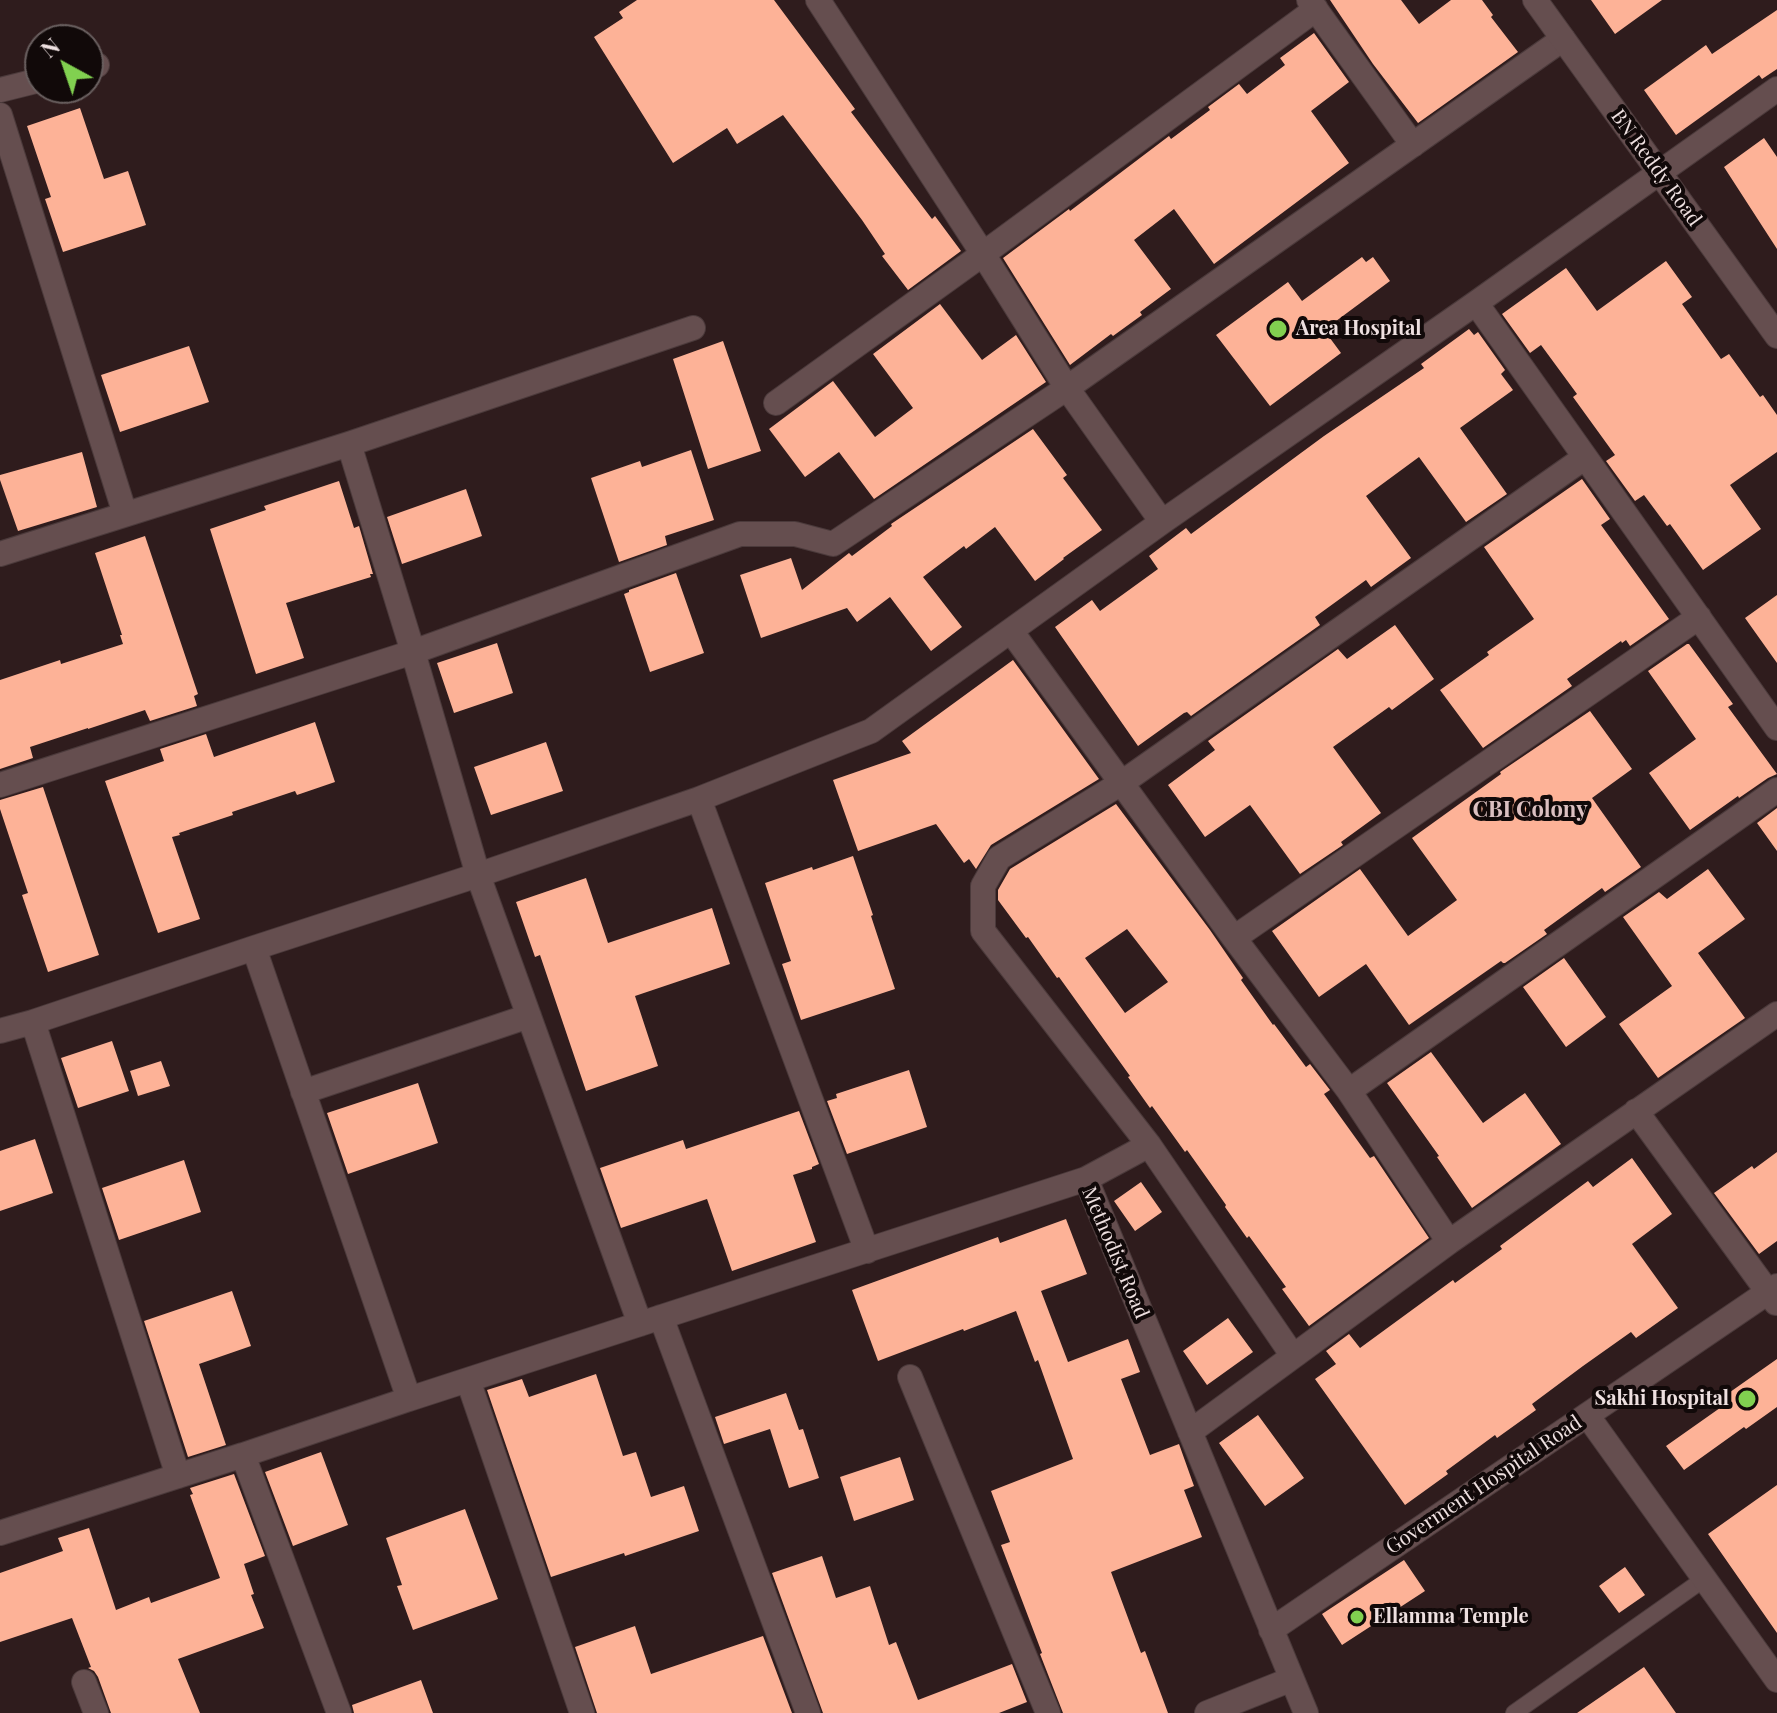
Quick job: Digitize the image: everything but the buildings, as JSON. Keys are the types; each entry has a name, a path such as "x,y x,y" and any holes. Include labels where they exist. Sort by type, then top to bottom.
{"street":[{"path":"818,0 1067,388 1162,522"},
{"name":"BN Reddy Road","path":"1535,0 1775,331"},
{"path":"776,403 983,254 1312,4 1413,145"},
{"path":"0,785 413,652 740,534 795,534 833,544 1067,388 1563,39"},
{"path":"0,90 24,84"},
{"path":"0,1031 478,875 699,799 871,731 1777,89"},
{"path":"0,115 125,514"},
{"path":"1476,303 1777,728"},
{"path":"0,554 349,444 693,328"},
{"path":"349,444 478,875 529,1016 808,1713"},
{"path":"1293,1356 1149,1145 983,931 983,886 999,858 1123,782 1584,458"},
{"path":"1234,938 1699,617"},
{"path":"1011,631 1349,1091 1449,1242"},
{"path":"1349,1091 1777,790"},
{"path":"699,799 867,1251"},
{"path":"254,948 409,1399"},
{"path":"1190,1432 1449,1242 1777,1014"},
{"path":"303,1092 529,1016"},
{"path":"33,1022 178,1476"},
{"path":"1636,1111 1774,1294"},
{"path":"1086,1179 1149,1145"},
{"name":"Methodist Road","path":"0,1533 1086,1179 1306,1713"},
{"name":"Goverment Hospital Road","path":"1271,1630 1587,1415 1774,1294"},
{"path":"910,1377 1048,1713"},
{"path":"468,1380 582,1713"},
{"path":"1587,1415 1777,1680"},
{"path":"243,1455 339,1713"},
{"path":"1207,1713 1292,1679"},
{"path":"84,1682 96,1713"}],"lane":[{"path":"1514,1713 1704,1579"}],"place":[{"name":"Area Hospital","path":"1278,329"},
{"name":"Sakhi Hospital","path":"1747,1399"},
{"name":"Ellamma Temple","path":"1357,1617"}],"district":[{"name":"CBI Colony","path":"1530,810"}]}
